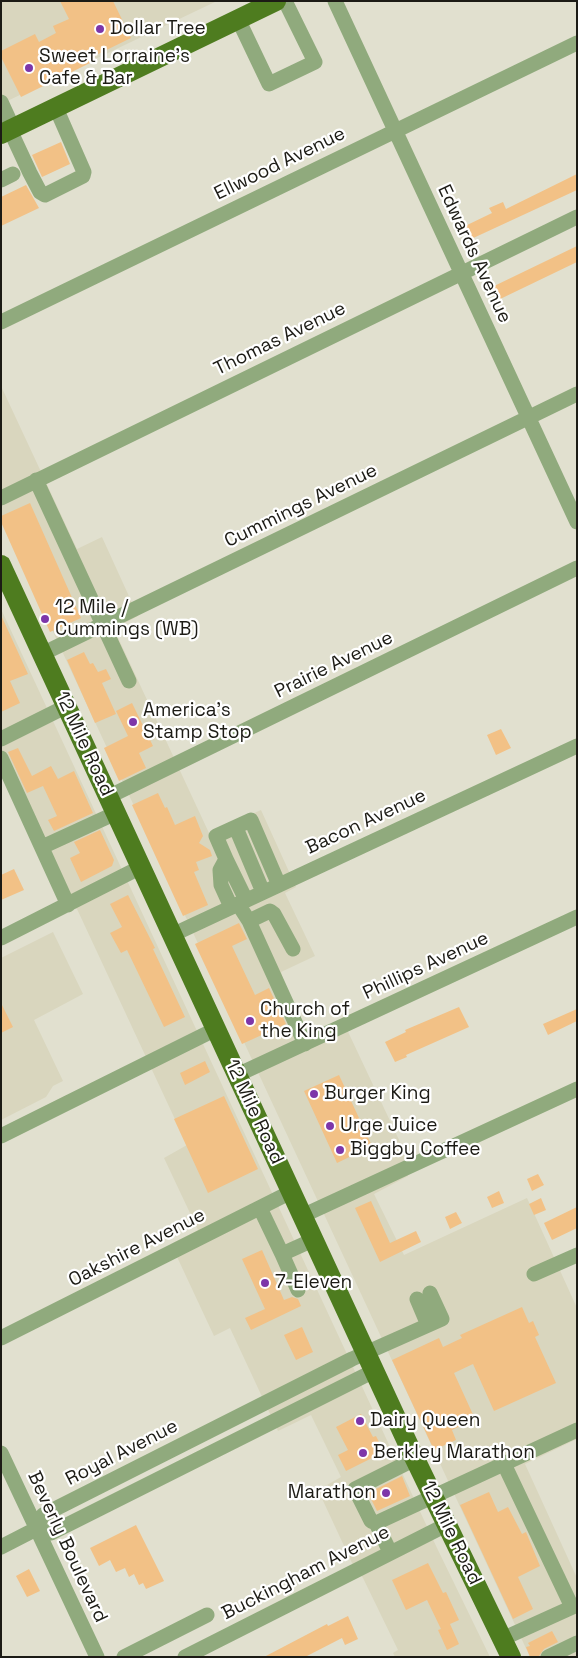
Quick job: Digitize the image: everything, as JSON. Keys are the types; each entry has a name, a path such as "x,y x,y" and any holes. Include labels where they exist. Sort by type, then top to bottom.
{"main road":[{"path":"8,131 276,1"},
{"name":"12 Mile Road","path":"1,565 415,1459 507,1648"}],"street":[{"path":"238,20 269,84 315,62 285,1"},
{"name":"Edwards Avenue","path":"335,1 577,522"},
{"name":"Ellwood Avenue","path":"1,322 577,43"},
{"path":"1,102 8,131 40,192 45,195 83,176 84,172 56,108"},
{"name":"Thomas Avenue","path":"1,498 577,217"},
{"name":"Cummings Avenue","path":"42,654 577,394"},
{"path":"36,480 129,681"},
{"name":"Prairie Avenue","path":"42,847 112,805 577,568"},
{"path":"1,739 67,706"},
{"name":"Bacon Avenue","path":"172,935 577,746"},
{"path":"1,758 68,905"},
{"path":"279,884 251,820 216,836 226,859 220,870 221,885 239,904 249,921 305,1044"},
{"path":"236,828 263,892"},
{"path":"1,938 141,867"},
{"path":"249,921 270,911 274,914 293,950"},
{"name":"Phillips Avenue","path":"237,1075 577,917"},
{"path":"1,1136 216,1029"},
{"path":"302,1216 577,1089"},
{"name":"Oakshire Avenue","path":"1,1338 291,1192"},
{"path":"260,1208 298,1290"},
{"path":"282,1254 313,1240"},
{"path":"534,1274 577,1255"},
{"name":"Royal Avenue","path":"1,1547 36,1529 43,1515 366,1352 435,1322 423,1296"},
{"name":"Royal Avenue","path":"36,1529 51,1533 374,1370"},
{"path":"415,1459 355,1488 371,1522 376,1523 577,1430"},
{"name":"Royal Avenue","path":"207,1432 205,1440 207,1446 215,1451"},
{"name":"Beverly Boulevard","path":"1,1453 97,1657"},
{"path":"504,1464 574,1606 507,1648"},
{"path":"376,1523 390,1552"},
{"name":"Buckingham Avenue","path":"185,1657 446,1525"},
{"path":"124,1657 206,1614"},
{"path":"548,1657 577,1642"}],"shaded area":[{"path":"1,1 217,1 1,104"},
{"path":"1,386 77,549 102,537 138,616 114,629 209,833 261,810 296,887 285,893 315,956 281,972 288,995 307,1035 342,1019 408,1159 408,1176 374,1194 404,1255 527,1198 577,1308 577,1439 525,1464 577,1578 577,1657 530,1657 1,520"},
{"path":"1,609 437,1548 490,1657 395,1657 393,1653 398,1650 363,1578 352,1563 318,1490 341,1477 311,1415 278,1431 230,1328 214,1336 171,1244 198,1230 164,1158 187,1145 77,909 59,899 1,773"},
{"path":"53,932 83,994 34,1020 63,1081 53,1086 46,1097 1,1120 1,958"}],"building":[{"path":"60,1 113,1 131,38 88,59 90,63 21,97 1,57 1,51 35,34 39,42 56,33 53,26 69,19"},
{"path":"61,142 70,164 42,177 32,155"},
{"path":"577,174 577,190 469,240 463,227 492,213 489,208 503,202 506,209"},
{"path":"26,185 39,208 1,226 1,197"},
{"path":"577,246 577,262 496,301 490,288"},
{"path":"30,503 81,618 50,632 1,522 1,516"},
{"path":"1,615 28,674 10,681 20,703 1,712"},
{"path":"84,652 90,664 93,663 98,672 106,669 111,679 102,683 116,714 95,723 67,660"},
{"path":"132,703 153,746 139,753 146,768 119,781 104,748 128,736 116,711"},
{"path":"501,729 511,748 496,755 487,735"},
{"path":"18,748 32,776 51,766 58,779 74,771 93,813 54,831 48,820 57,816 43,786 27,793 8,752"},
{"path":"158,793 175,825 195,816 203,836 199,843 210,850 212,856 196,862 199,870 194,872 208,905 183,916 132,805"},
{"path":"100,830 114,860 112,866 81,882 70,858 80,853 74,842"},
{"path":"14,869 24,890 1,900 1,875"},
{"path":"128,895 155,948 153,949 185,1017 164,1027 127,950 121,953 110,933 122,927 110,904"},
{"path":"239,923 247,939 232,946 255,995 269,988 286,1024 242,1044 195,944"},
{"path":"1,1003 13,1027 1,1033"},
{"path":"459,1007 469,1027 406,1055 407,1057 395,1062 385,1042 406,1032 405,1030"},
{"path":"577,1009 577,1021 548,1035 543,1024"},
{"path":"205,1061 210,1072 185,1085 180,1073"},
{"path":"339,1075 372,1146 337,1163 304,1091"},
{"path":"224,1096 258,1169 208,1193 174,1119"},
{"path":"538,1174 544,1185 532,1191 527,1179"},
{"path":"499,1191 504,1203 492,1208 487,1197"},
{"path":"541,1198 546,1210 534,1215 529,1204"},
{"path":"371,1201 390,1243 416,1231 421,1242 380,1262 355,1208"},
{"path":"577,1207 577,1228 552,1240 544,1223"},
{"path":"456,1212 462,1223 450,1229 445,1217"},
{"path":"262,1250 284,1300 292,1297 298,1299 301,1306 251,1330 245,1318 265,1309 242,1259"},
{"path":"522,1307 529,1323 533,1321 539,1335 535,1337 556,1383 494,1411 473,1364 454,1373 475,1419 452,1430 456,1440 434,1450 392,1360 439,1338 443,1347 462,1338 460,1335"},
{"path":"302,1327 313,1352 296,1360 284,1335"},
{"path":"361,1414 373,1437 376,1436 384,1452 346,1471 338,1455 348,1450 336,1427"},
{"path":"402,1476 410,1496 377,1511 368,1493"},
{"path":"489,1492 498,1512 508,1507 522,1534 526,1532 540,1566 518,1577 533,1609 513,1619 460,1505"},
{"path":"136,1525 164,1581 146,1589 143,1583 139,1585 134,1574 129,1577 125,1568 116,1572 110,1560 99,1566 90,1548"},
{"path":"428,1563 443,1593 446,1592 459,1620 450,1624 459,1644 447,1650 438,1630 441,1629 427,1600 406,1610 392,1580"},
{"path":"29,1569 40,1591 27,1597 16,1576"},
{"path":"348,1616 358,1639 345,1645 342,1638 305,1657 264,1657 327,1624 328,1626"},
{"path":"552,1631 558,1642 544,1649 539,1656 530,1657 526,1647 530,1646 528,1643"}],"place":[{"name":"Dollar Tree","path":"100,29"},
{"name":"Sweet Lorraine's Cafe & Bar","path":"29,68"},
{"name":"12 Mile / Cummings (WB)","path":"45,619"},
{"name":"America's Stamp Stop","path":"133,722"},
{"name":"Church of the King","path":"250,1021"},
{"name":"Burger King","path":"314,1094"},
{"name":"Urge Juice","path":"330,1126"},
{"name":"Biggby Coffee","path":"340,1150"},
{"name":"7-Eleven","path":"265,1283"},
{"name":"Dairy Queen","path":"360,1421"},
{"name":"Berkley Marathon","path":"363,1453"},
{"name":"Marathon","path":"386,1493"}]}
